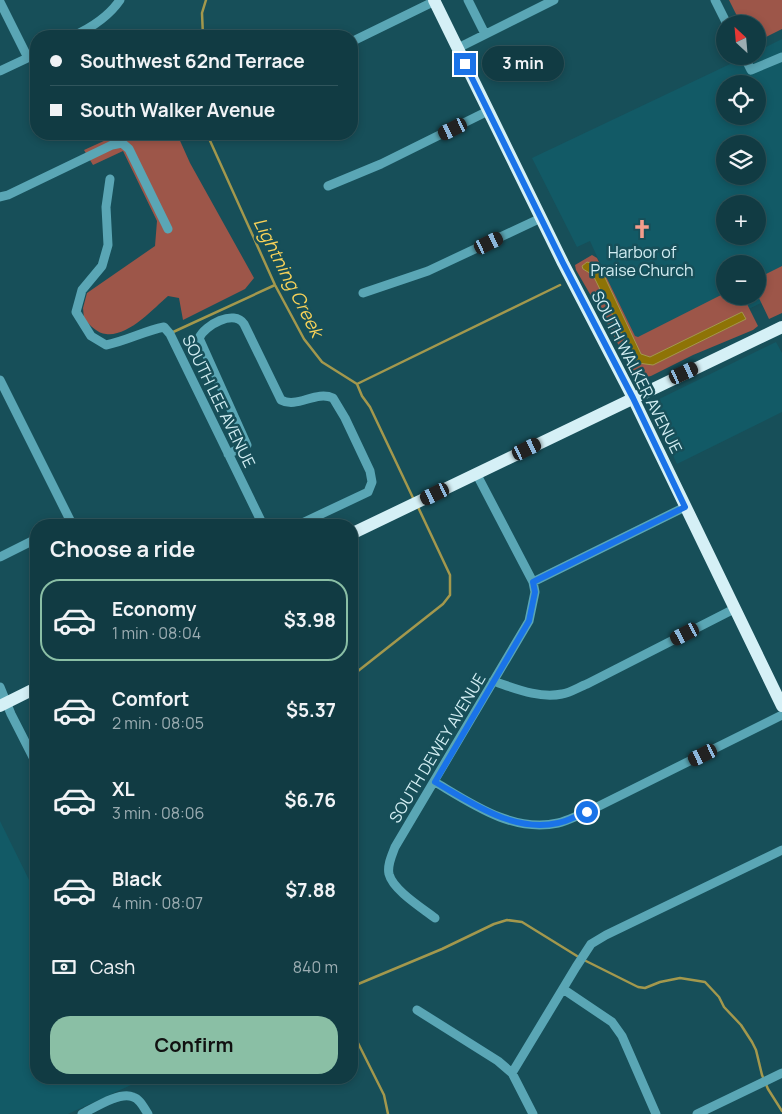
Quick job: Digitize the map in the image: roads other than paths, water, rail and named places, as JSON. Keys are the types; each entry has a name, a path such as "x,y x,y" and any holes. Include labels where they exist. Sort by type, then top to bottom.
{"main road":[{"name":"SOUTH WALKER AVENUE","path":"435,0 541,218 633,398 782,706"},
{"path":"358,531 782,327"},
{"path":"3,704 30,691"}],"street":[{"path":"86,30 106,16 120,0"},
{"path":"358,38 435,0"},
{"path":"468,0 485,34"},
{"path":"458,48 554,0"},
{"path":"715,0 722,15"},
{"path":"0,2 30,53"},
{"path":"0,71 30,57"},
{"path":"766,64 782,57"},
{"path":"748,65 751,70 763,65"},
{"path":"328,186 381,164 488,111"},
{"path":"0,197 8,195 112,145 122,143 129,149 168,228"},
{"name":"SOUTH LEE AVENUE","path":"110,179 106,207 108,245 102,266 82,290 76,312 91,336 106,345 124,341 153,329 164,327 172,338 260,519"},
{"path":"363,293 428,271 541,218"},
{"path":"228,454 247,445 199,341 205,329 232,318 237,318 244,324 281,400 290,403 323,396 333,398 345,418 370,470 372,482 368,492 311,519"},
{"path":"0,380 66,519"},
{"name":"SOUTH DEWEY AVENUE","path":"434,918 405,896 389,874 390,862 396,847 529,621 535,592 533,582 476,473"},
{"path":"533,582 685,507"},
{"path":"0,557 30,542"},
{"path":"493,681 525,692 546,695 562,694 587,684 734,609"},
{"path":"0,687 3,704 30,752"},
{"path":"435,782 482,809 518,823 558,823 587,812 782,715"},
{"path":"512,1073 591,944 782,850"},
{"path":"563,989 612,1022 622,1036 656,1114"},
{"path":"417,1010 512,1073 533,1114"},
{"path":"697,1114 778,1075"},
{"path":"82,1114 124,1095 133,1097 140,1102 148,1114"}],"waterway":[{"name":"Lightning Creek","path":"203,30 202,13 206,0"},
{"name":"Lightning Creek","path":"210,140 275,285 304,339 322,362 357,384 362,396 370,407 414,500"},
{"path":"171,333 275,285"},
{"path":"357,384 560,285"},
{"name":"Lightning Creek","path":"358,671 443,604 450,595 450,575 418,507"},
{"path":"358,984 507,920 522,922 577,956"},
{"path":"586,961 638,987 645,988 660,982 680,978 705,982 741,1025 752,1042 768,1089 782,1111"},
{"name":"Lightning Creek","path":"358,1043 384,1095 388,1114"}],"place":[{"name":"Harbor of Praise Church","path":"642,229"}]}
